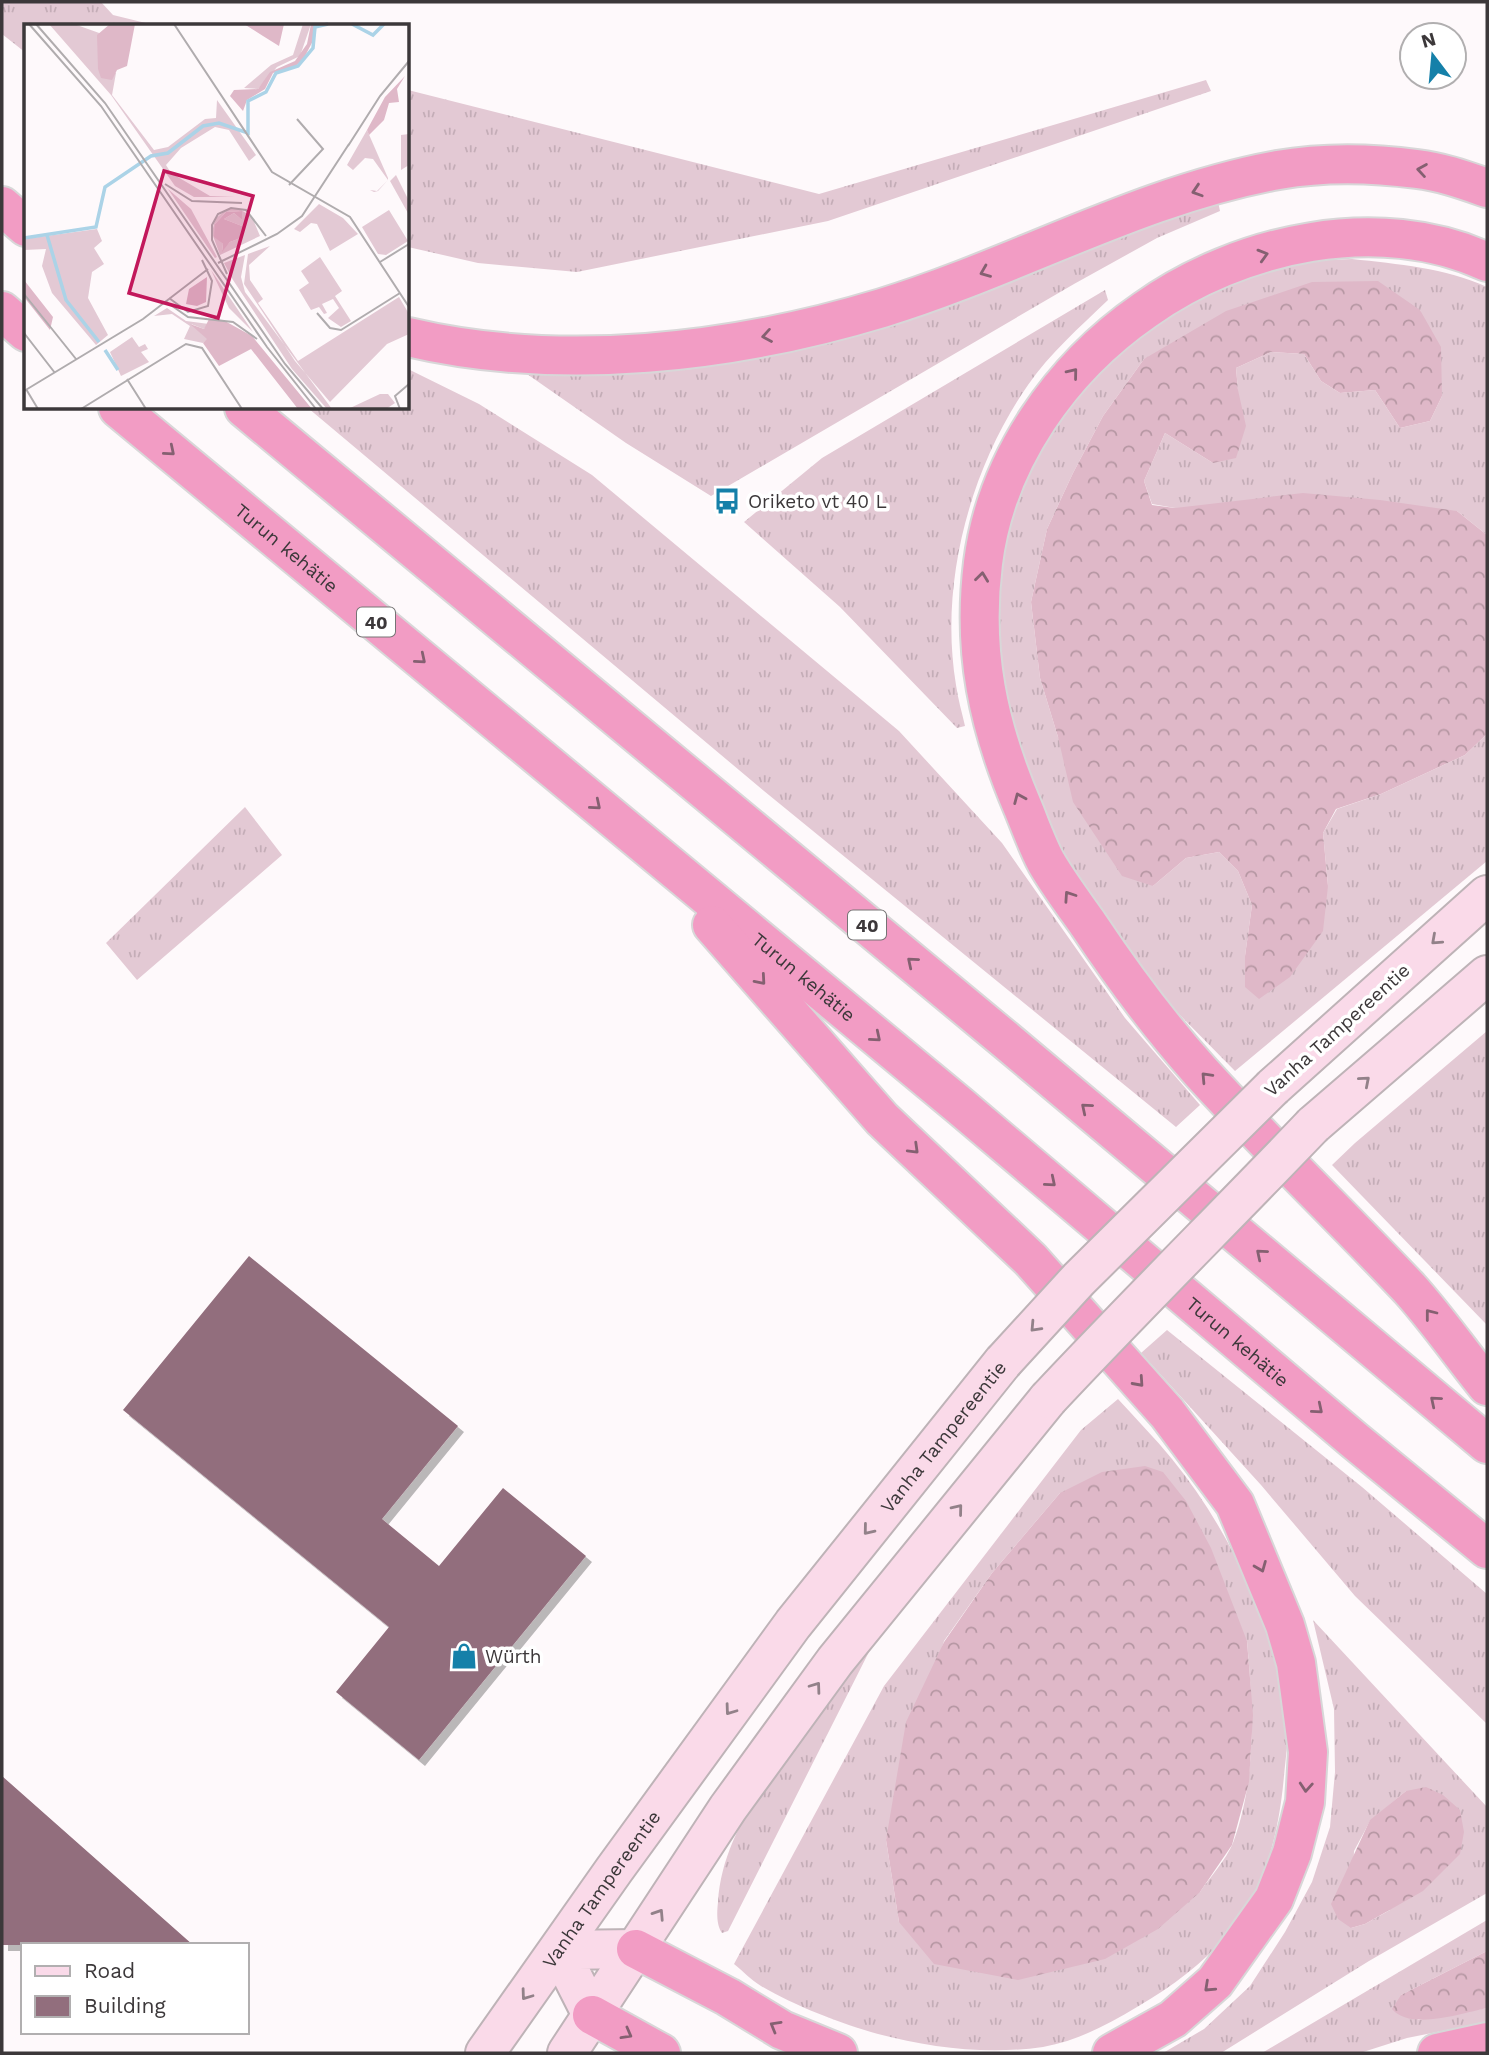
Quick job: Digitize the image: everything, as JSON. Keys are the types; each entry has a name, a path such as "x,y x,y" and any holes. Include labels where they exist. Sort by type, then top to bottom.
{"highway":[{"path":"410,337 524,355 655,351 721,344 775,335 882,308 975,276 1153,206 1200,190 1279,170 1351,164 1417,169 1450,175 1487,188"},
{"path":"2,182 24,191"},
{"path":"2,206 24,225"},
{"path":"1487,262 1436,244 1402,240 1339,239 1307,243 1246,260 1196,279 1119,328 1077,367 1057,393 1028,434 1002,488 991,515 979,596 978,631 989,707 1007,771 1046,861 1123,976 1198,1069 1412,1292 1487,1387"},
{"path":"2,312 24,330"},
{"name":"Turun kehätie","path":"120,410 960,1106 1487,1549"},
{"name":"40","path":"246,410 1487,1444"},
{"path":"635,837 882,1119 1030,1259 1167,1413 1235,1504 1285,1625 1296,1663 1308,1752 1304,1802 1292,1853 1274,1899 1215,1982 1173,2019 1112,2053"},
{"path":"636,1949 728,1997 782,2030 838,2053"},
{"path":"592,2015 661,2053"},
{"path":"1437,2053 1487,2042"}],"main road":[{"name":"Vanha Tampereentie","path":"485,2053 793,1624 1003,1362 1079,1279 1273,1087 1487,895"},
{"path":"567,2053 728,1808 835,1661 1048,1399 1130,1311 1313,1125 1487,975"},
{"path":"592,2015 559,1950 636,1949"}],"green space":[{"path":"2,2 101,2 113,15 150,24 24,24 24,51 2,34"},
{"path":"1206,80 1211,91 828,221 577,272 478,263 410,247 410,91 819,194"},
{"path":"1217,197 1220,211 1157,238 1074,284 711,496 626,443 527,374 569,376 692,369 813,346 862,332"},
{"path":"1352,259 1438,271 1487,287 1487,535 1457,511 1175,508 1152,504 1144,481 1165,433 1213,463 1238,390 1236,368 1271,352 1304,354 1321,381 1340,393 1375,390 1400,428 1430,421 1442,396 1420,310 1144,359 1103,416 1073,473 1047,529 1031,602 1040,678 1058,737 1153,886 1186,858 1219,852 1238,871 1252,905 1245,956 1245,987 1328,886 1323,833 1337,809 1381,794 1465,755 1487,734 1487,861 1235,1071 1169,1004 1069,866 1037,805 995,670 1003,532 1048,425 1144,325 1247,277 1305,261"},
{"path":"1378,281 1420,310 1441,347 1442,396 1430,421 1400,428 1375,390 1340,393 1321,381 1304,354 1271,352 1236,368 1246,426 1236,458 1213,463 1165,433 1144,481 1152,505 1175,508 1303,493 1457,511 1487,535 1487,734 1465,755 1381,794 1336,809 1323,833 1328,886 1323,931 1290,977 1259,999 1245,987 1245,956 1252,905 1238,871 1219,852 1186,858 1153,886 1122,876 1073,802 1058,737 1040,678 1031,602 1047,529 1073,473 1103,416 1144,359 1226,311 1312,282"},
{"path":"1105,290 1108,300 1056,351 1028,385 990,453 975,490 956,568 952,607 956,685 965,726 957,728 840,607 744,522 822,458"},
{"path":"410,370 479,404 592,475 899,731 1002,843 1125,1018 1200,1105 1176,1127 764,791 310,410 410,410"},
{"path":"245,807 282,855 137,980 106,943"},
{"path":"1487,1031 1487,1325 1332,1165"},
{"path":"1167,1330 1362,1487 1487,1594 1487,1724 1355,1596 1261,1485 1141,1353"},
{"path":"1118,1399 1152,1436 1206,1505 1221,1530 1247,1581 1268,1635 1287,1701 1288,1742 1279,1816 1271,1852 1259,1884 1244,1912 1224,1939 1200,1963 1171,1985 1103,2026 1068,2041 1043,2047 980,2050 898,2039 833,2019 761,1986 734,1964 884,1686 1081,1430","holes":["1060,1493 1247,1641 1252,1718 1246,1794 1233,1843 1200,1892 899,1922 886,1840 944,1641 992,1573"]},
{"path":"1145,1466 1163,1472 1186,1501 1211,1548 1247,1641 1253,1715 1249,1782 1232,1845 1200,1892 1158,1929 1105,1959 1018,1980 934,1964 899,1922 886,1840 906,1722 944,1642 992,1573 1060,1493 1102,1472"},
{"path":"1313,1620 1487,1807 1487,1893 1369,1961 1221,2053 1163,2053 1204,2029 1250,1986 1285,1932 1312,1882 1330,1827 1335,1772 1334,1709","holes":["1406,1791 1390,1910 1365,1924 1351,1928 1354,1851 1370,1821"]},
{"path":"876,1638 728,1931 722,1933 717,1914 721,1877 728,1854 749,1809 777,1767"},
{"path":"1426,1787 1443,1795 1460,1810 1464,1832 1460,1854 1423,1891 1365,1924 1351,1928 1338,1919 1331,1904 1370,1820 1406,1791"},
{"path":"1487,1920 1487,1951 1401,1995 1418,2020 1487,2008 1487,2022 1407,2038 1360,2053 1262,2053"},
{"path":"1487,1951 1487,2008 1424,2020 1411,2019 1392,2009 1401,1995"}],"building":[{"path":"249,1256 458,1426 382,1519 439,1566 503,1488 586,1556 419,1760 336,1692 389,1627 123,1410"},
{"path":"2,1776 191,1943 21,1943 2,1945"}],"place":[{"name":"Oriketo vt 40 L","path":"727,501"},
{"name":"Würth","path":"464,1656"}]}
